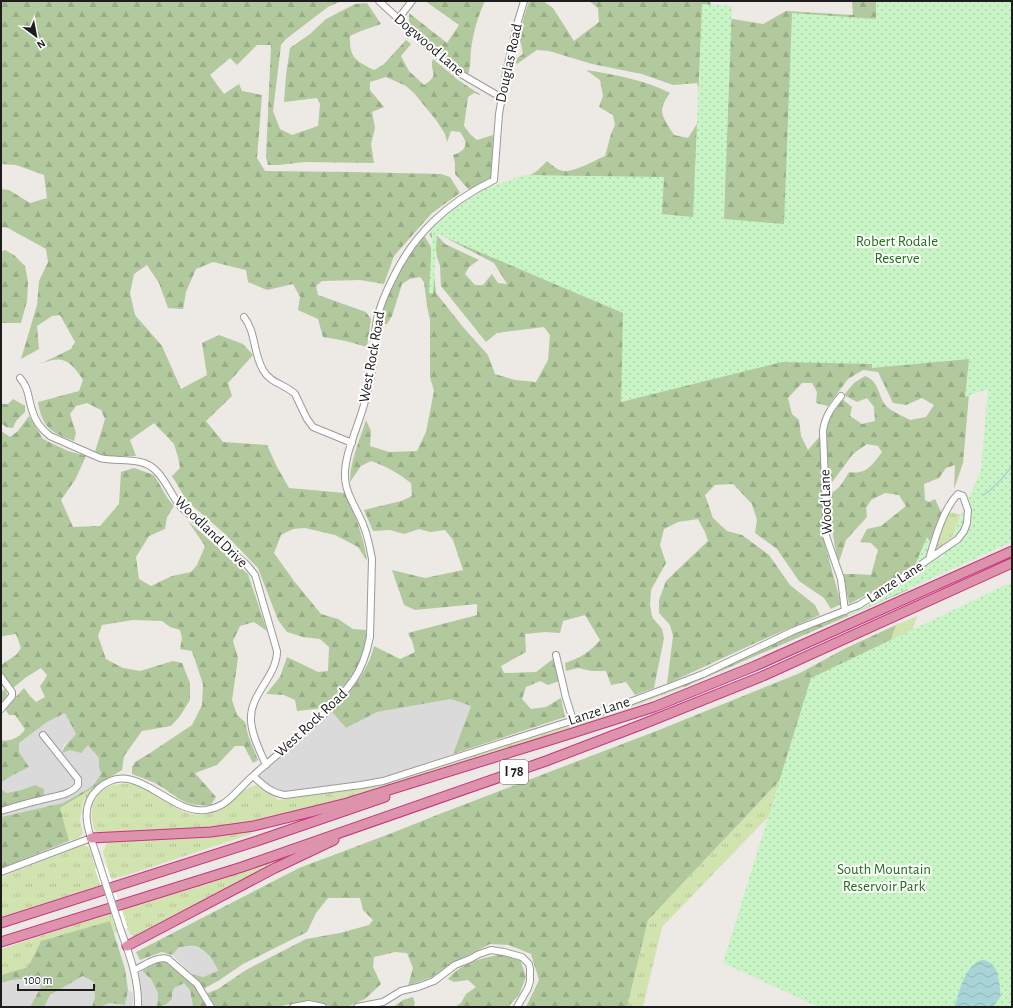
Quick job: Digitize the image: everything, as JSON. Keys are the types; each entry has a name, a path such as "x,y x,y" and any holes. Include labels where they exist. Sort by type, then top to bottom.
{"highway":[{"name":"I 78","path":"1,923 257,841 560,737 654,707 755,666 1012,551"},
{"name":"I 78","path":"1,942 242,867 546,761 764,676 1012,563"},
{"path":"91,838 211,832 254,826 347,803 560,737"},
{"path":"127,946 275,868 326,844 378,822 546,761"}],"street":[{"name":"Dogwood Lane","path":"379,1 454,70 502,98"},
{"path":"398,18 412,1"},
{"name":"Douglas Road","path":"497,125 510,52 524,1"},
{"name":"West Rock Road","path":"138,1007 137,985 134,970 91,838 86,816 89,802 95,791 101,786 111,781 123,779 136,781 183,806 198,810 212,809 224,803 315,723 337,701 356,677 368,649 371,628 372,559 364,527 345,483 345,470 352,443 362,416 371,376 377,320 389,287 407,251 433,221 463,197 494,180 497,125"},
{"path":"244,317 249,324 260,363 267,375 277,384 295,394 307,419 313,427 352,443"},
{"name":"Woodland Drive","path":"20,378 27,388 31,409 36,420 50,436 100,458 108,460 141,462 153,468 162,477 181,507 252,571 257,582 277,650 274,669 254,702 251,714 252,730 266,765"},
{"name":"Wood Lane","path":"841,396 829,410 825,418 823,431 826,536 841,579 846,611"},
{"name":"Lanze Lane","path":"253,776 269,790 285,795 366,784 400,776 627,703 684,682 793,631 846,611 883,591 958,539 964,531 967,523 968,510 961,494 958,494 950,504 929,559"},
{"path":"556,655 566,698 573,720"},
{"path":"1,677 12,692 12,696 1,709"},
{"path":"1,811 42,799 59,796 73,790 78,785 78,779 43,735"},
{"path":"1,872 91,838"},
{"path":"357,1007 383,1002 401,991 434,981 455,965 491,950 522,957 529,964 531,976 528,988 517,1007"},
{"path":"134,970 158,958 168,959 197,984 211,1007"},
{"path":"293,1007 310,1004 323,1007"}],"shaded area":[{"path":"451,699 471,706 453,754 386,777 284,793 271,788 258,777 332,712 346,728 376,712"},
{"path":"65,713 76,734 64,745 62,752 88,744 99,758 101,775 93,786 63,803 1,817 1,808 44,795 35,785 7,793 2,790 2,782 28,767 19,752 19,743 47,722"},
{"path":"194,946 206,953 216,964 218,972 202,977 192,974 172,955 179,947"},
{"path":"142,971 151,979 158,993 157,1007 142,1007 138,973"},
{"path":"83,976 94,982 95,997 92,1007 44,1007 50,995"},
{"path":"12,979 31,980 41,987 30,1007 1,1007 1,983"},
{"path":"184,982 190,990 193,1007 158,1007 165,1005 174,988"},
{"path":"128,990 133,993 133,1007 100,1007 109,1003 125,1005"}],"green space":[{"path":"1,1 339,1 328,7 286,39 281,45 273,111 280,129 292,135 318,126 320,104 317,98 284,102 290,48 310,34 326,19 355,4 367,3 381,24 350,36 351,50 355,58 363,64 374,70 383,65 406,40 411,44 401,56 409,71 424,85 432,78 433,59 458,80 481,95 474,93 468,97 464,126 477,140 493,135 492,178 469,190 455,174 453,155 464,149 465,140 463,136 460,132 451,131 447,142 445,134 436,120 414,93 406,86 386,77 370,82 370,90 384,107 372,112 375,128 371,144 374,163 305,162 268,165 266,157 271,45 257,45 237,65 230,58 210,75 224,94 239,84 242,91 262,95 257,158 265,171 441,174 450,177 460,193 432,213 394,256 384,284 360,280 322,281 316,286 318,295 366,312 371,319 367,347 323,337 318,319 298,310 300,297 293,284 267,290 248,282 246,270 213,262 196,269 186,292 183,309 168,308 159,283 147,265 134,274 130,293 135,315 162,346 181,389 207,375 202,343 219,335 243,344 253,355 228,383 232,396 206,421 223,442 267,445 289,488 345,493 356,518 367,561 358,547 335,535 305,528 293,529 281,535 274,553 294,581 321,614 338,619 353,629 366,630 364,649 358,666 344,686 323,708 297,711 295,700 284,695 266,694 280,677 287,657 318,672 328,671 329,647 320,639 303,637 287,632 278,620 258,568 225,534 187,501 172,476 180,468 174,444 154,423 130,440 136,456 107,456 95,452 105,419 101,410 87,403 76,406 70,414 76,433 74,441 54,432 42,418 38,402 79,391 83,380 73,367 64,360 53,360 38,365 71,349 75,342 60,315 52,316 37,326 39,349 21,359 37,305 39,281 48,262 46,249 8,228 1,227 1,189 9,190 30,203 47,198 44,175 16,165 1,164"},
{"path":"425,1 485,1 474,31 468,75 409,24 409,13 447,43 459,25"},
{"path":"529,1 543,1 553,8 574,41 599,22 598,8 589,1 710,1 714,16 763,24 786,11 853,15 852,1 911,1 993,118 963,463 954,489 955,465 946,468 939,478 924,484 925,500 929,502 935,499 942,514 923,558 889,583 849,604 843,574 871,575 878,550 871,543 860,542 867,529 881,526 906,506 899,495 885,493 871,500 866,508 867,517 846,540 838,565 829,510 828,494 835,491 843,483 849,472 855,473 865,470 872,465 882,452 878,446 867,444 853,454 827,489 826,426 830,413 842,399 852,407 850,416 862,424 875,421 874,407 867,398 857,402 844,395 854,383 865,376 874,382 887,407 910,420 926,417 934,405 922,398 906,405 893,403 878,372 863,370 848,379 828,406 816,403 817,392 812,383 802,383 788,398 792,414 799,420 801,436 808,450 821,435 823,537 841,604 831,609 824,598 799,581 777,549 755,533 757,520 752,504 733,484 715,485 705,495 713,518 727,531 742,535 769,555 790,585 815,605 820,615 667,684 673,636 670,625 659,613 659,600 666,581 708,541 698,519 678,522 664,529 660,545 666,563 651,590 650,604 652,617 662,629 664,638 654,688 635,695 626,682 611,685 606,671 592,671 578,668 566,671 565,663 584,654 600,640 585,615 563,621 560,633 545,632 525,634 526,652 501,666 504,673 536,672 553,659 559,681 548,685 540,681 526,687 522,699 531,709 546,707 561,698 565,717 453,754 471,706 451,699 377,712 346,728 332,712 363,673 374,646 400,659 415,652 408,633 477,615 477,604 415,610 404,605 392,570 425,578 463,570 453,540 445,530 430,532 419,529 404,534 390,530 373,531 364,510 401,501 412,496 411,483 392,470 371,461 361,466 350,482 353,458 366,420 371,431 370,446 389,452 417,451 426,432 434,391 430,377 430,320 424,282 420,277 410,279 402,284 392,316 387,324 379,325 381,313 390,289 402,266 424,235 431,247 436,293 488,355 495,374 515,380 536,382 548,360 550,335 544,327 497,333 486,342 441,286 440,266 435,244 429,234 433,231 445,244 479,260 469,267 465,274 475,285 483,285 492,274 498,283 507,284 494,263 448,239 522,180 537,171 547,161 558,169 570,171 605,156 615,125 613,115 599,107 603,96 600,80 586,70 650,84 670,93 663,105 662,110 664,119 674,135 688,138 702,116 701,98 697,83 673,85 642,74 592,64 549,51 537,50 517,64 514,60 523,54 518,37"},
{"name":"Robert Rodale Reserve","path":"876,1 1012,1 1012,542 848,616 845,608 889,584 914,567 927,537 942,560 981,470 988,389 965,397 969,359 872,368 872,364 782,362 621,402 623,313 437,234 433,294 429,293 432,233 429,231 451,211 484,189 524,175 664,177 662,214 693,217 702,4 732,6 724,219 784,224 792,13 876,19"},
{"path":"5,250 14,255 25,266 28,282 27,301 21,323 1,323 1,252"},
{"path":"13,399 25,406 25,412 16,421 13,428 6,427 1,423 1,404 8,404"},
{"path":"29,416 43,439 68,451 86,456 75,480 61,500 73,527 100,526 119,504 121,472 134,468 154,475 168,499 174,506 167,517 165,529 149,536 136,557 139,579 151,586 172,576 191,572 197,565 205,546 188,521 248,574 267,631 254,622 240,626 233,641 238,658 232,700 237,715 245,722 248,735 258,760 253,763 244,746 235,746 217,765 195,773 216,797 211,805 201,805 180,800 155,783 132,774 132,767 135,762 192,725 202,705 203,684 192,651 180,649 182,638 180,630 170,627 162,621 133,620 102,625 98,636 106,659 123,668 140,671 173,661 182,663 190,683 190,700 180,716 171,726 142,731 124,756 122,770 60,808 69,841 1,868 1,817 63,803 93,786 101,774 99,758 88,745 81,753 70,750 62,753 66,745 76,734 65,713 47,722 19,743 19,752 29,767 2,782 2,790 7,793 35,785 44,789 44,796 1,808 1,738 3,741 13,739 21,735 25,729 15,715 9,715 5,709 24,688 36,702 45,697 40,686 47,675 41,668 25,678 12,689 1,672 1,665 16,655 21,648 16,634 3,636 1,638 1,431 10,437 18,431"},
{"path":"949,512 961,515 950,542 936,551 934,547"},
{"path":"912,573 908,590 684,687 678,686 839,615"},
{"name":"South Mountain Reservoir Park","path":"1012,582 1012,1007 819,1007 723,963 811,678"},
{"path":"917,616 906,649 768,817 662,927 643,1007 627,1007 648,920 879,675 896,625"},
{"path":"896,625 879,675 648,920 627,1007 526,1007 539,980 531,954 509,945 490,944 447,966 432,977 408,986 413,968 407,953 395,952 374,957 373,967 381,984 365,999 347,1007 332,1007 310,1000 276,1007 214,1007 206,994 218,989 246,970 306,939 340,933 369,925 373,920 363,910 360,898 328,898 316,913 307,932 243,964 203,989 199,981 192,974 203,977 218,971 210,956 203,950 195,946 179,947 172,955 162,952 140,960 136,952 299,868 659,730 800,673 844,649"},
{"path":"678,686 684,687 619,712 471,761 436,770 372,792 239,826 104,834 95,831 92,807 99,794 103,790 113,785 123,783 134,784 183,811 199,815 219,811 243,791 257,785 278,800 375,786 393,782"},
{"path":"5,689 8,696 1,705 1,692"},
{"path":"94,787 83,802 80,820 83,833 79,838 69,841 60,808"},
{"path":"252,830 251,834 111,879 103,852 107,843 110,841 222,835"},
{"path":"84,845 88,847 90,851 101,885 1,918 1,877"},
{"path":"311,847 136,937 130,934 128,929 114,933 110,921 41,941 28,967 1,975 1,949"},
{"path":"110,921 125,969 128,990 125,1005 109,1003 100,1007 92,1007 95,997 94,982 83,976 50,995 44,1007 30,1007 41,987 31,981 17,979 1,983 1,975 28,967 41,941"},
{"path":"499,955 520,959 526,977 519,995 508,1007 455,1007 461,1003 466,994 476,987 468,980 454,982 448,979 453,973 472,962"},
{"path":"167,961 196,987 207,1007 193,1007 190,990 184,983 174,988 172,999 165,1005 157,1007 158,993 151,979 142,971 157,962"},
{"path":"413,997 415,1004 412,1007 393,1007 403,1000"}],"water":[{"path":"982,960 992,964 998,974 1001,996 993,1007 954,1007 967,973 971,967"}],"pier":[{"path":"106,865 128,928 117,932 95,869"}],"waterway":[{"path":"983,495 999,482 1012,466"}]}
